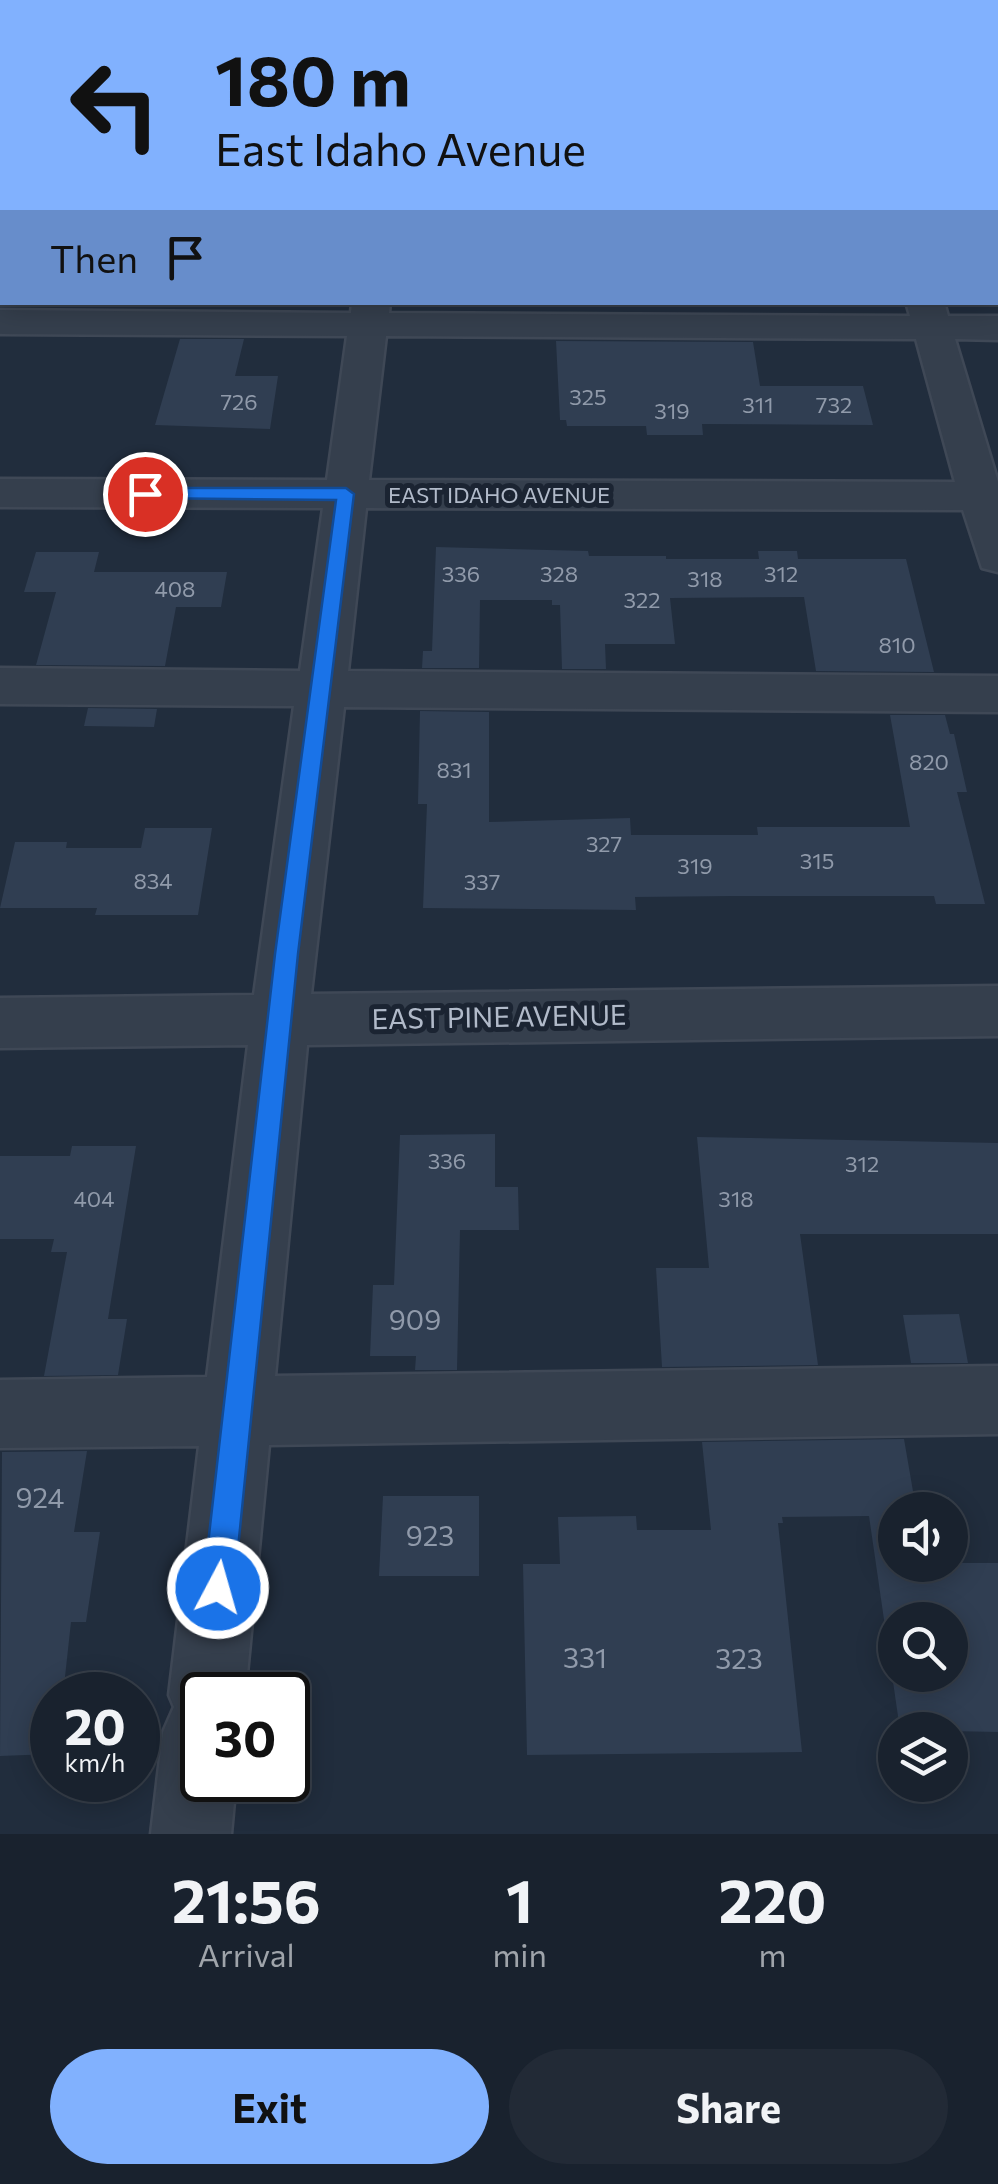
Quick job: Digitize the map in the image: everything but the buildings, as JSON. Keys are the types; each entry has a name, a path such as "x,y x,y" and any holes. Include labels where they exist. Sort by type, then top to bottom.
{"street":[{"path":"209,1672 279,1020 369,313"},
{"path":"0,322 369,313 928,315 998,328"},
{"path":"928,315 989,496 998,557"},
{"name":"EAST IDAHO AVENUE","path":"0,493 989,496"},
{"path":"0,686 998,694"},
{"name":"EAST PINE AVENUE","path":"0,1023 998,1011"},
{"path":"0,1414 998,1400"},
{"path":"191,1834 194,1802"}],"route":[{"path":"145,494 346,494 286,954 218,1588"}]}
